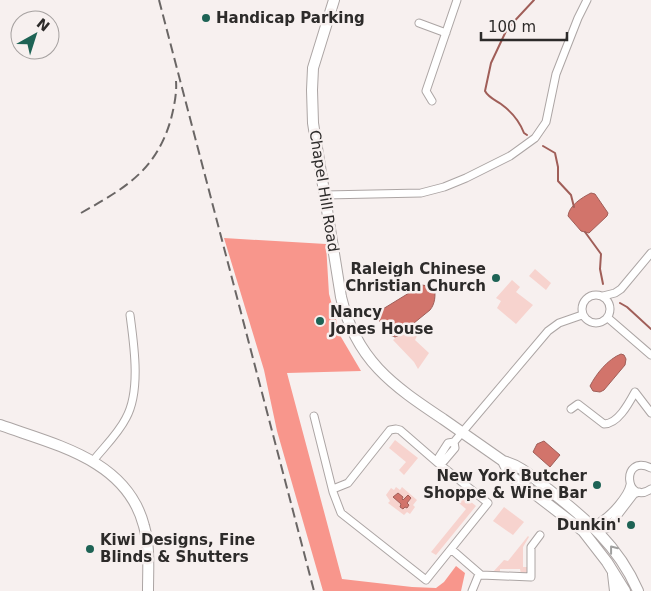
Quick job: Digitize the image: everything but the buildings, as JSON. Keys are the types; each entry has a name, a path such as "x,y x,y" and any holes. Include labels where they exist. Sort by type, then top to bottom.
{"main road":[{"name":"Chapel Hill Road","path":"334,0 313,68 313,123 341,297 353,333 364,353 384,375 412,398 503,461 517,465 599,531 621,559 638,591"},
{"path":"0,425 93,461 120,481 132,497 146,535 148,591"},
{"name":"Chapel Hill Road","path":"503,461 510,475 583,531 625,591"},
{"path":"612,571 615,591"}],"street":[{"path":"432,100 426,91 458,0"},
{"path":"325,195 420,194 466,178 510,156 535,138 546,122 556,74 587,0"},
{"path":"419,23 446,33"},
{"path":"609,303 615,293 651,253"},
{"path":"602,296 609,303 610,311 608,318 602,322 593,323 586,320 582,315 581,309 586,298 593,295 602,296 615,293"},
{"path":"93,461 122,425 131,407 135,384 130,315"},
{"path":"438,462 444,461 454,449 454,442 548,330 560,323 582,315"},
{"path":"608,318 651,355"},
{"path":"571,409 578,404 604,424 612,423 636,392 651,413"},
{"path":"314,416 333,489 341,513 422,579 426,580 488,503 396,429 390,430 348,483 333,489"},
{"path":"599,531 602,521 609,516 628,491 631,471 650,459"},
{"path":"643,465 651,468"},
{"path":"630,485 639,492"},
{"path":"599,531 608,528 634,494 644,493 651,489"},
{"path":"451,549 481,575 531,577 531,547 540,535"},
{"path":"472,591 479,574"}],"shaded area":[{"path":"591,193 595,194 608,213 589,233 581,231 568,216 573,206"},
{"path":"224,238 326,244 329,294 341,337 361,371 287,373 342,579 436,588 444,582 456,566 465,573 461,591 323,591 277,431 264,370"},
{"path":"535,269 551,283 546,290 529,276"},
{"path":"512,280 520,287 516,292 533,305 516,324 497,308 501,301 496,298"},
{"path":"422,285 434,287 435,299 430,310 398,336 395,337 387,334 377,316 378,312"},
{"path":"412,325 415,325 413,331 417,336 415,340 429,353 418,369 414,362 393,340"},
{"path":"621,354 626,359 625,365 604,390 600,392 593,391 590,386 599,372 607,363"},
{"path":"395,440 418,458 404,475 399,470 406,462 389,448"},
{"path":"544,441 560,455 550,467 533,452 537,444"},
{"path":"396,487 400,490 402,487 417,500 410,514 407,512 404,515 388,503 390,501 386,495 391,488 394,490"},
{"path":"453,487 476,506 436,555 431,552 466,509 447,493"},
{"path":"398,493 403,497 403,500 408,495 411,498 407,503 409,505 407,508 403,509 400,507 401,504 393,497"},
{"path":"504,507 524,522 513,535 493,521"},
{"path":"528,536 523,547 523,567 528,567 527,574 521,574 520,569 500,569 500,573 493,572 504,560 508,561"}],"waterway":[{"path":"527,135 512,113 485,91 491,63 507,29 534,0"},
{"path":"543,146 555,153 558,181 571,195 574,207"},
{"path":"585,232 601,254 600,269 603,284"},
{"path":"620,303 651,329"}],"railway":[{"path":"159,0 314,591"},
{"path":"81,213 125,186 148,165 165,137 176,95 176,81"}],"place":[{"name":"Handicap Parking","path":"206,18"},
{"name":"Raleigh Chinese Christian Church","path":"496,278"},
{"name":"Nancy Jones House","path":"320,321"},
{"name":"New York Butcher Shoppe & Wine Bar","path":"597,485"},
{"name":"Dunkin'","path":"631,525"},
{"name":"Kiwi Designs, Fine Blinds & Shutters","path":"90,549"}]}
